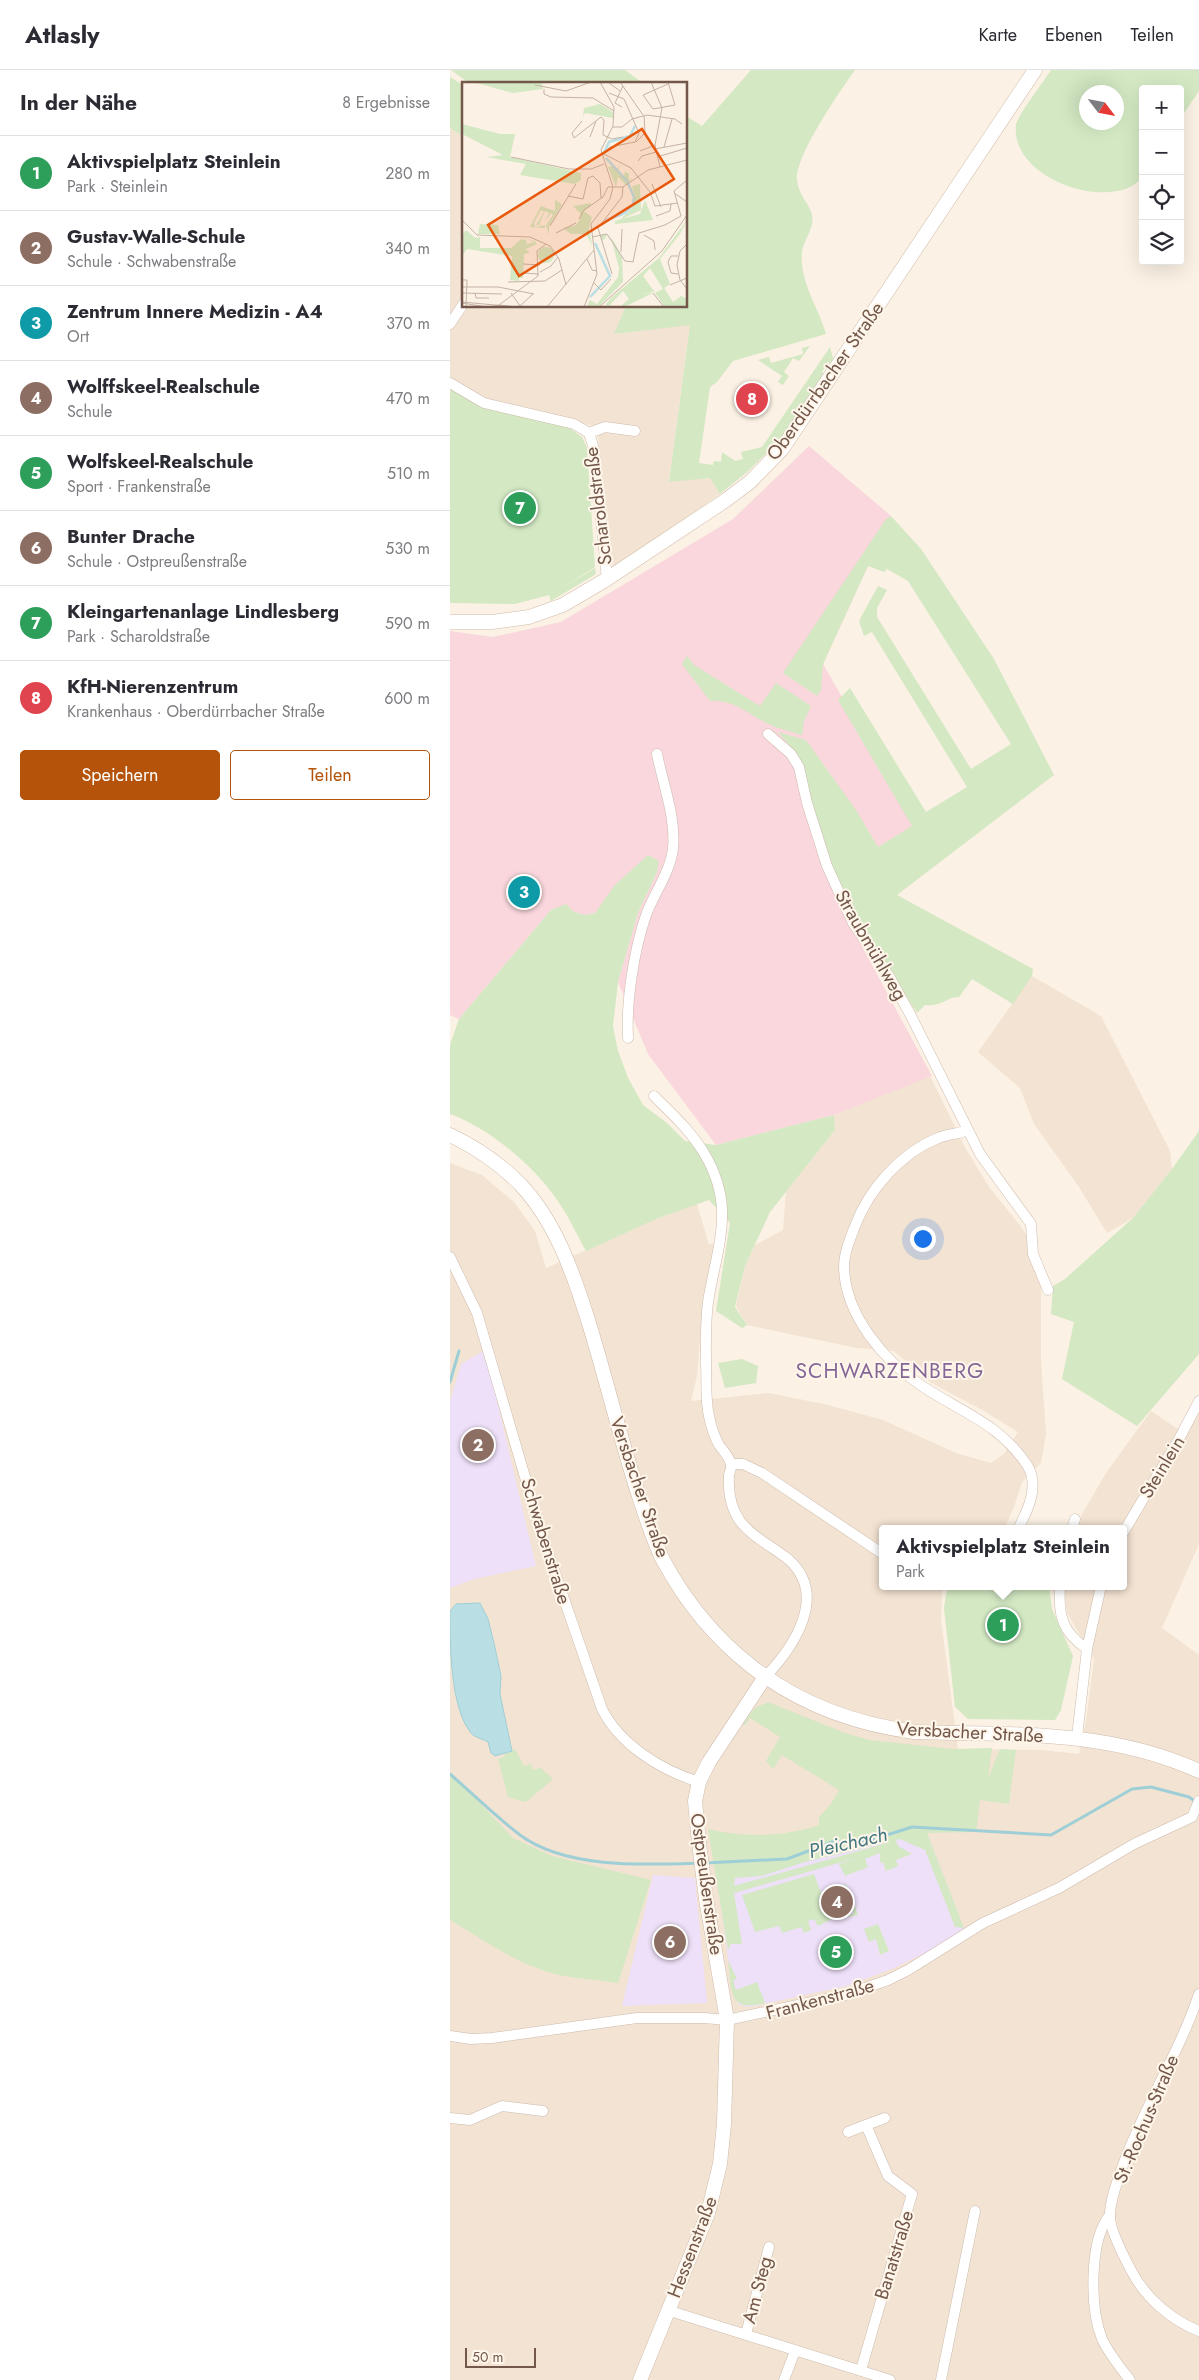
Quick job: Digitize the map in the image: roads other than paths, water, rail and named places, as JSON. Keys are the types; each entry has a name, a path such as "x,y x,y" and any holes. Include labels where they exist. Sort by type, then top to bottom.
{"street":[{"name":"Oberdürrbacher Straße","path":"450,622 492,622 529,618 563,604 607,579 750,482 782,449 1036,70"},
{"path":"450,324 462,306"},
{"name":"Scharoldstraße","path":"450,383 484,402 574,424 589,433 594,449 607,579"},
{"name":"Scharoldstraße","path":"589,433 605,427 635,431"},
{"name":"Straubmühlweg","path":"768,734 791,754 799,767 806,803 827,866 853,923 889,976 911,1016 980,1154 1031,1224 1033,1254 1048,1290"},
{"path":"628,1038 628,1003 646,917 670,860 673,848 672,823 657,754"},
{"path":"654,1096 686,1129 704,1154 722,1205 723,1223 709,1297 706,1329 707,1395 708,1414 715,1436 731,1464 730,1503 741,1522 789,1560 803,1579 805,1596 802,1626 796,1638 765,1677"},
{"path":"968,1130 938,1138 897,1164 861,1211 848,1242 844,1267 850,1294 863,1327 896,1365 921,1385 993,1427 1005,1437 1027,1465 1033,1479 1032,1496 1020,1525"},
{"name":"Versbacher Straße","path":"450,1135 491,1159 519,1183 560,1244 580,1294 631,1471 664,1560 685,1596 706,1624 740,1658 765,1677 823,1710 889,1729 914,1732 1077,1737 1146,1751 1199,1771"},
{"name":"Schwabenstraße","path":"450,1257 477,1313 542,1535 602,1709 617,1733 646,1757 698,1782"},
{"name":"Steinlein","path":"1127,1526 1179,1439 1199,1401"},
{"path":"731,1464 743,1464 762,1473 879,1551"},
{"path":"1060,1590 1060,1615 1073,1639 1087,1649"},
{"path":"1077,1737 1087,1649 1100,1590"},
{"name":"Ostpreußenstraße","path":"727,2020 704,1882 695,1801 698,1782 709,1762 765,1677"},
{"name":"Frankenstraße","path":"450,2036 471,2040 492,2038 637,2018 727,2020 845,1995 888,1980 922,1962 984,1923 1059,1888 1134,1844 1196,1820 1198,1803"},
{"name":"St.-Rochus-Straße","path":"1130,2380 1112,2356 1102,2338 1095,2309 1096,2247 1103,2224 1109,2216 1117,2182 1127,2153 1143,2115 1182,2037 1199,1994"},
{"name":"Hessenstraße","path":"640,2380 708,2213 720,2164 724,2124 727,2020"},
{"path":"450,2118 470,2120 502,2106 543,2111"},
{"path":"848,2132 885,2118"},
{"name":"Banatstraße","path":"861,2370 912,2194 888,2176 866,2125"},
{"path":"941,2380 975,2211"},
{"path":"1109,2216 1122,2254 1140,2286 1159,2306 1178,2320 1199,2331"},
{"name":"Am Steg","path":"746,2334 769,2247"},
{"path":"667,2310 890,2380"},
{"path":"784,2380 795,2351"}],"water":[{"path":"480,1603 488,1619 494,1643 501,1676 500,1694 512,1751 495,1756 491,1753 488,1742 472,1734 464,1722 455,1692 453,1675 450,1611 456,1604"}],"waterway":[{"name":"Pleichach","path":"450,1382 459,1351"},
{"name":"Pleichach","path":"450,1774 520,1835 539,1846 560,1854 582,1859 630,1864 699,1863"},
{"name":"Pleichach","path":"705,1863 787,1859 832,1842 868,1841 912,1827 1051,1835 1132,1789 1151,1787 1189,1797 1196,1802"}],"place":[{"name":"KfH-Nierenzentrum","path":"752,399"},
{"name":"Kleingartenanlage Lindlesberg","path":"520,508"},
{"name":"Zentrum Innere Medizin - A4","path":"524,892"},
{"name":"Gustav-Walle-Schule","path":"478,1445"},
{"name":"Aktivspielplatz Steinlein","path":"1003,1625"},
{"name":"Wolffskeel-Realschule","path":"837,1902"},
{"name":"Bunter Drache","path":"670,1942"},
{"name":"Wolfskeel-Realschule","path":"836,1952"}],"district":[{"name":"SCHWARZENBERG","path":"890,1371"}]}
